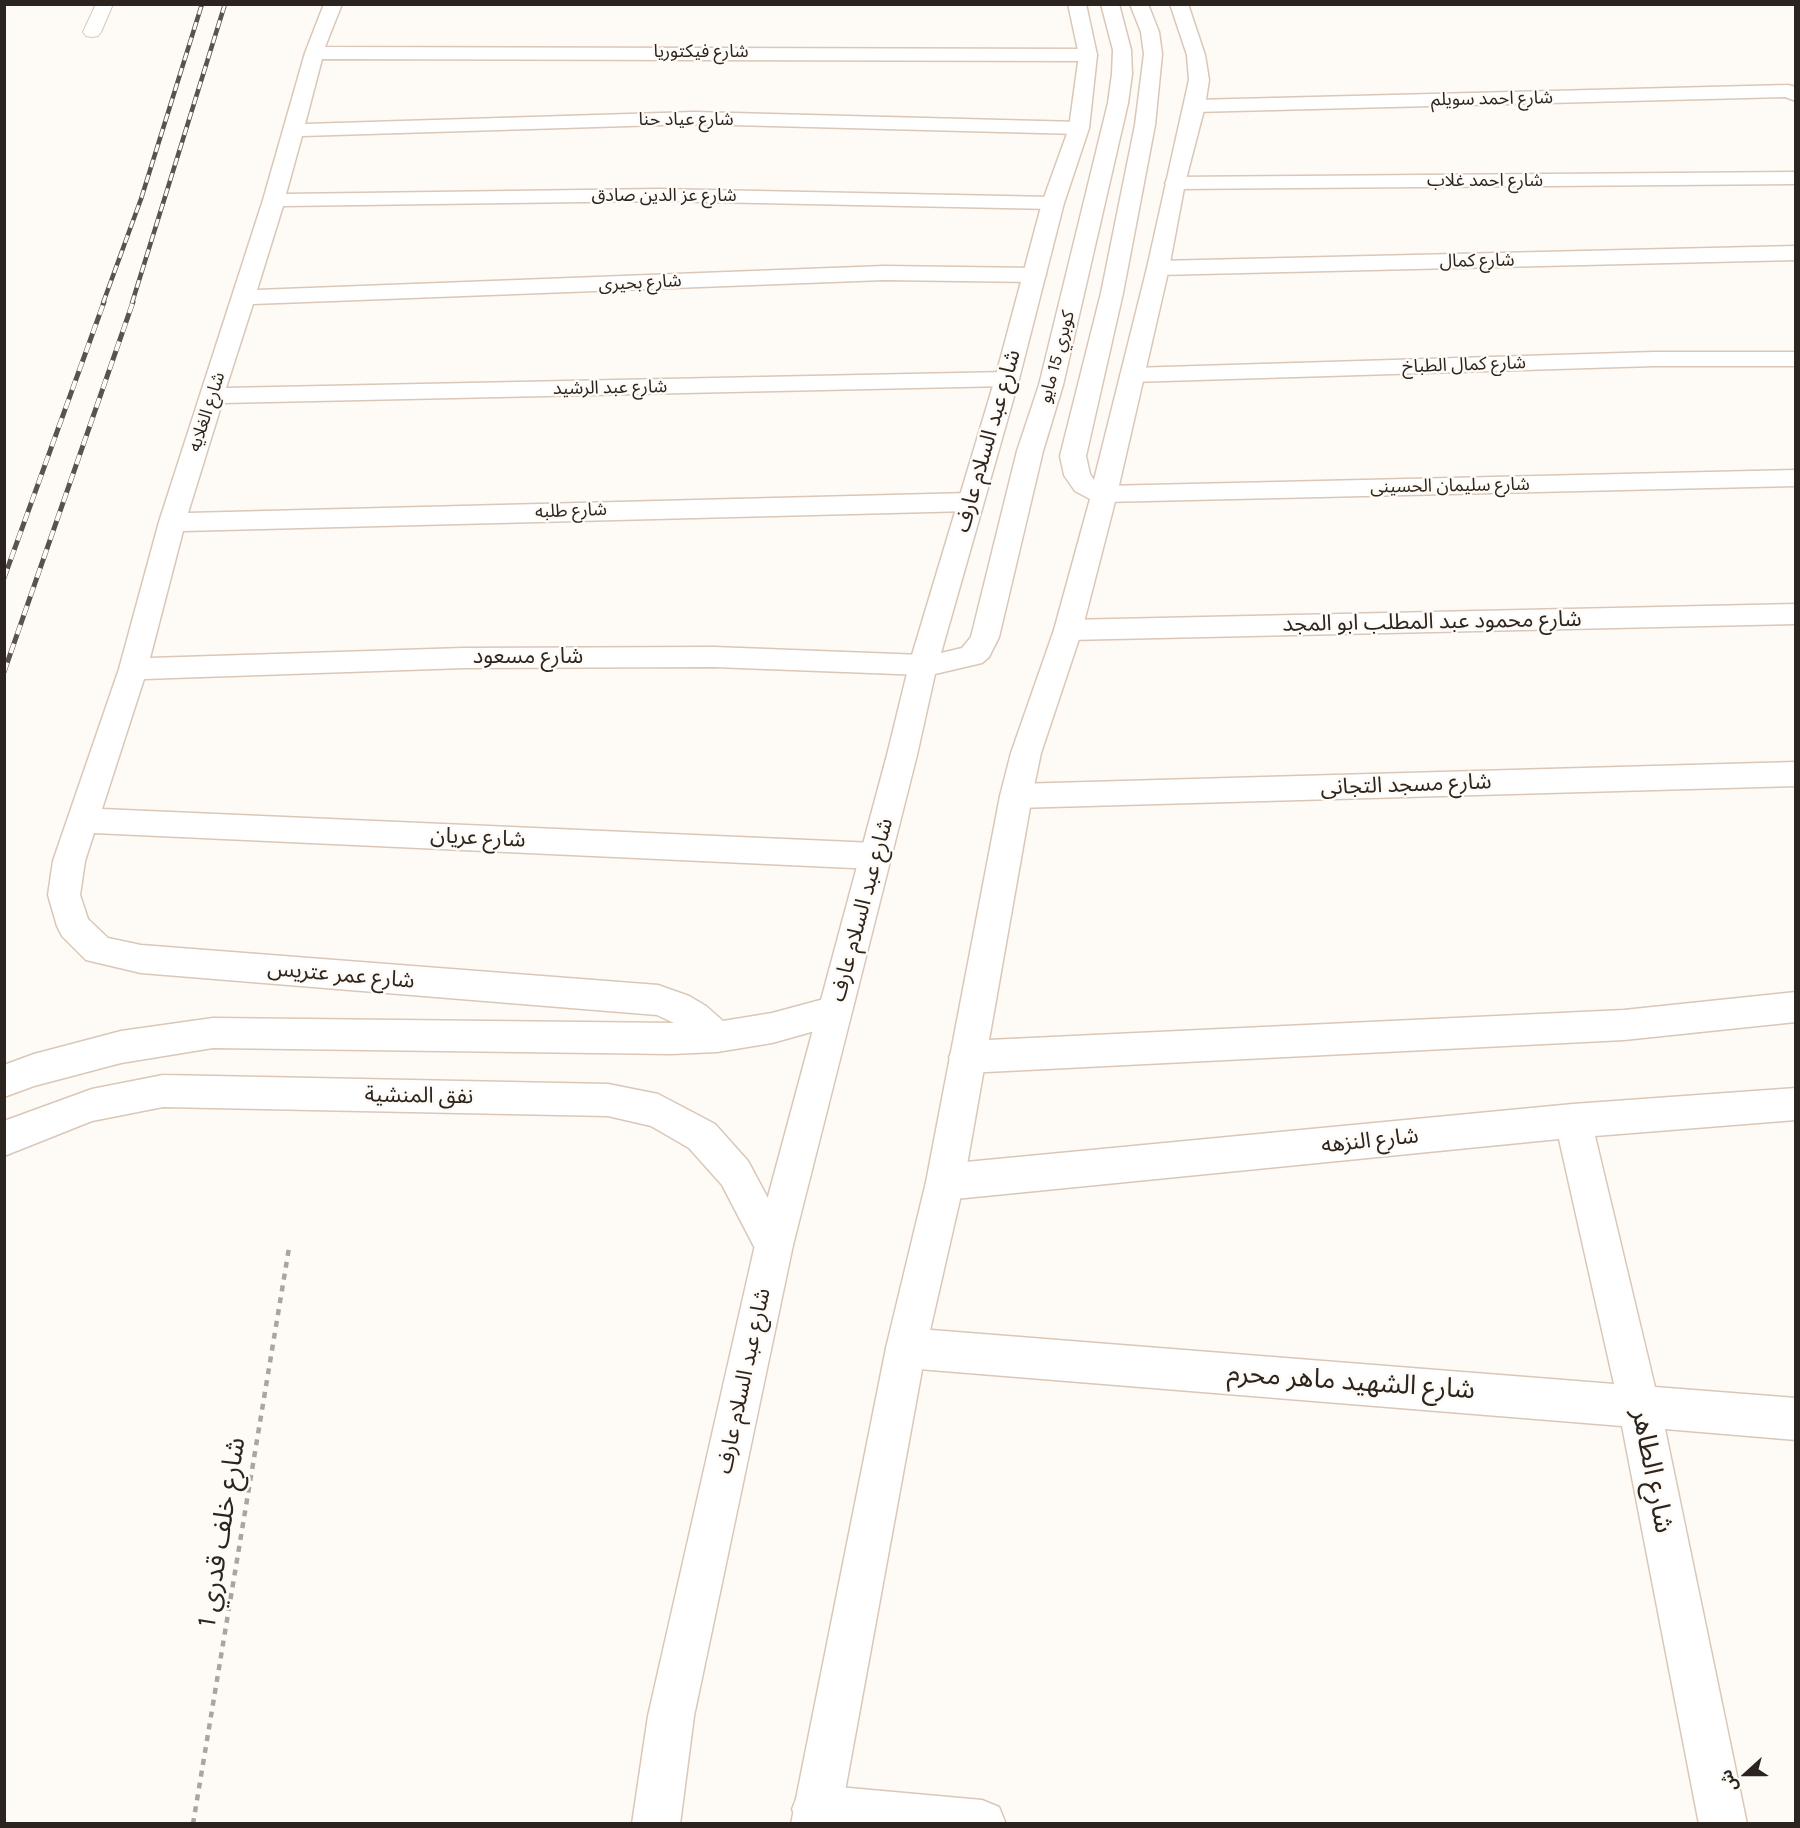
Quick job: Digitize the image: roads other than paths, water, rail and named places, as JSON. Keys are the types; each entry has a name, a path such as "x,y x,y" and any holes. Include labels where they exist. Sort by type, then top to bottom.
{"street":[{"name":"شارع الغلايه","path":"81,820 133,669 172,522 245,297 314,53 333,4"},
{"name":"شارع عبد السلام عارف","path":"656,1824 671,1716 774,1245 923,665 1007,379 1053,203 1079,128 1088,55 1077,4"},
{"name":"كوبري 15 مايو","path":"923,665 946,663 972,656 979,650 985,637 1030,451 1051,386 1110,141 1122,74 1122,50 1110,4"},
{"name":"كوبري 15 مايو","path":"1104,494 1092,491 1077,476 1074,465 1075,442 1112,293 1140,156 1153,54 1149,32 1139,4"},
{"path":"982,1824 815,1816 906,1348 945,1182 1016,796 1026,753 1068,630 1104,494 1158,267 1175,183 1195,106 1199,80 1196,55 1179,4"},
{"name":"شارع فيكتوريا","path":"314,53 586,51 1088,55"},
{"name":"شارع احمد سويلم","path":"1195,106 1792,93"},
{"name":"شارع عياد حنا","path":"294,129 694,118 1079,128"},
{"name":"شارع احمد غلاب","path":"1175,183 1796,178"},
{"name":"شارع عز الدين صادق","path":"274,200 658,195 1053,203"},
{"name":"شارع كمال","path":"1158,267 1796,253"},
{"name":"شارع بحيرى","path":"245,297 884,273 1035,275"},
{"name":"شارع كمال الطباخ","path":"1132,375 1654,359 1796,359"},
{"name":"شارع عبد الرشيد","path":"213,396 1007,379"},
{"name":"شارع سليمان الحسينى","path":"1104,494 1796,478"},
{"name":"شارع طلبه","path":"172,522 970,502"},
{"name":"شارع محمود عبد المطلب ابو المجد","path":"1068,630 1796,614"},
{"name":"شارع مسعود","path":"133,669 476,657 714,657 923,665"},
{"name":"شارع مسجد التجانى","path":"1016,796 1796,774"},
{"name":"شارع عريان","path":"81,820 875,856"},
{"name":"شارع عمر عتريس","path":"81,820 69,861 64,895 74,926 98,950 141,959 658,1000 677,1006 717,1037"},
{"path":"967,1057 1624,1025 1796,1007"},
{"path":"4,1081 34,1070 121,1047 213,1033 620,1040 717,1037 772,1028 835,1011"},
{"name":"نفق المنشية","path":"4,1139 92,1105 163,1091 608,1100 658,1111 702,1136 735,1173 774,1245"},
{"name":"شارع النزهه","path":"945,1182 1573,1121 1796,1104"},
{"name":"شارع الطاهر","path":"1573,1121 1639,1405 1723,1824"},
{"name":"شارع الشهيد ماهر محرم","path":"906,1348 1796,1419"}],"lane":[{"path":"92,32 105,4"}],"railway":[{"path":"103,303 141,199 202,4"},
{"path":"132,303 225,4"},
{"path":"4,578 104,302"},
{"path":"4,672 133,302"}]}
